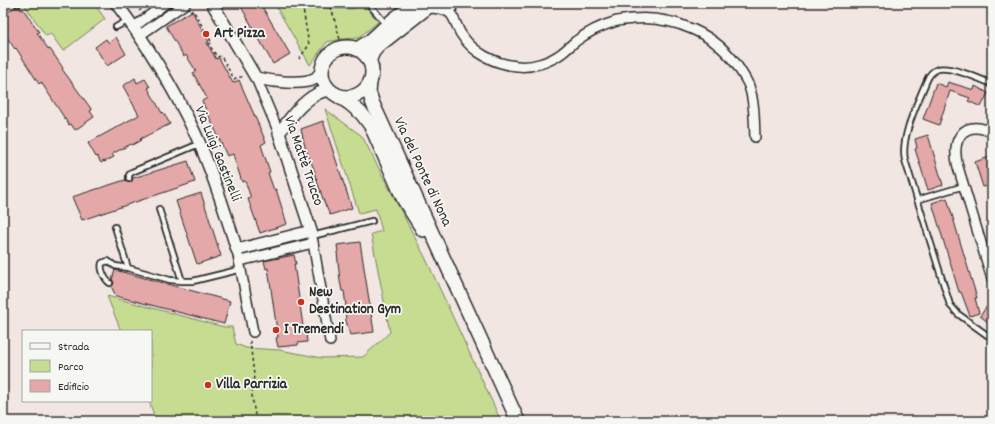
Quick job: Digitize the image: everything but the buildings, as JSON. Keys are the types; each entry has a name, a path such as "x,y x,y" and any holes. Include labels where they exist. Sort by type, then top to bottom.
{"main road":[{"path":"357,49 370,41 387,26 425,5"},
{"path":"370,61 373,52 378,46 425,5"},
{"path":"344,48 357,49 370,61 372,68 370,82 362,93 355,96 349,97 332,92 322,78 323,64 331,53 344,48"},
{"name":"Via del Ponte di Nona","path":"370,82 372,100 518,421"},
{"name":"Via del Ponte di Nona","path":"332,92 362,114 371,126 404,200 451,274"}],"street":[{"name":"Via Luigi Gastinelli","path":"116,3 134,27 169,83 200,144 218,191 240,260 252,337"},
{"path":"134,27 166,3"},
{"path":"134,27 186,3"},
{"name":"Via Mattè Trucco","path":"212,3 256,78 279,134 312,237 330,341"},
{"path":"452,3 451,14 461,35 475,49 490,59 518,66 529,66 546,62 562,53 576,41 596,29 615,21 646,18 682,24 718,45 734,61 749,84 754,104 755,137"},
{"path":"425,5 444,10 451,14"},
{"path":"256,78 293,82 309,80 317,77 322,70"},
{"path":"279,134 307,101 317,94 332,92"},
{"path":"992,132 980,128 973,128 963,133 958,139 955,149 955,156 992,279"},
{"path":"240,260 312,237"}],"lane":[{"path":"366,3 387,26"},
{"path":"116,27 134,27"},
{"path":"992,84 973,76 946,69 937,70 930,75 904,142 904,157 950,305 958,314 987,335 992,336"},
{"path":"129,179 129,175 132,172 200,144"},
{"path":"917,200 964,186"},
{"path":"159,209 182,281"},
{"path":"312,237 372,221"},
{"path":"115,227 128,268"},
{"path":"110,283 106,279 101,266 102,263 108,261 115,266 128,268 170,280 182,281 193,280 240,260"}],"path":[{"path":"139,11 150,3"},
{"path":"299,60 309,45 302,4 331,7 346,6 347,3 366,3"},
{"path":"331,7 341,43"},
{"path":"187,13 193,10 212,43 209,44 217,57 221,56 234,79 243,77"},
{"path":"252,337 254,375 252,397 256,421"}],"green space":[{"path":"23,3 94,3 105,19 63,51 51,34 46,36"},
{"path":"274,3 317,3 324,8 351,9 365,5 378,22 358,38 327,42 310,65"},
{"path":"325,109 362,136 426,259 501,421 156,421 149,402 152,402 152,330 121,330 107,296 224,327 232,327 236,344 246,348 280,350 322,358 363,357 390,332 371,234 382,231 376,209 359,213"}],"place":[{"name":"Art Pizza","path":"206,34"},
{"name":"New Destination Gym","path":"301,302"},
{"name":"I Tremendi","path":"276,330"},
{"name":"Villa Parrizia","path":"208,385"}]}
